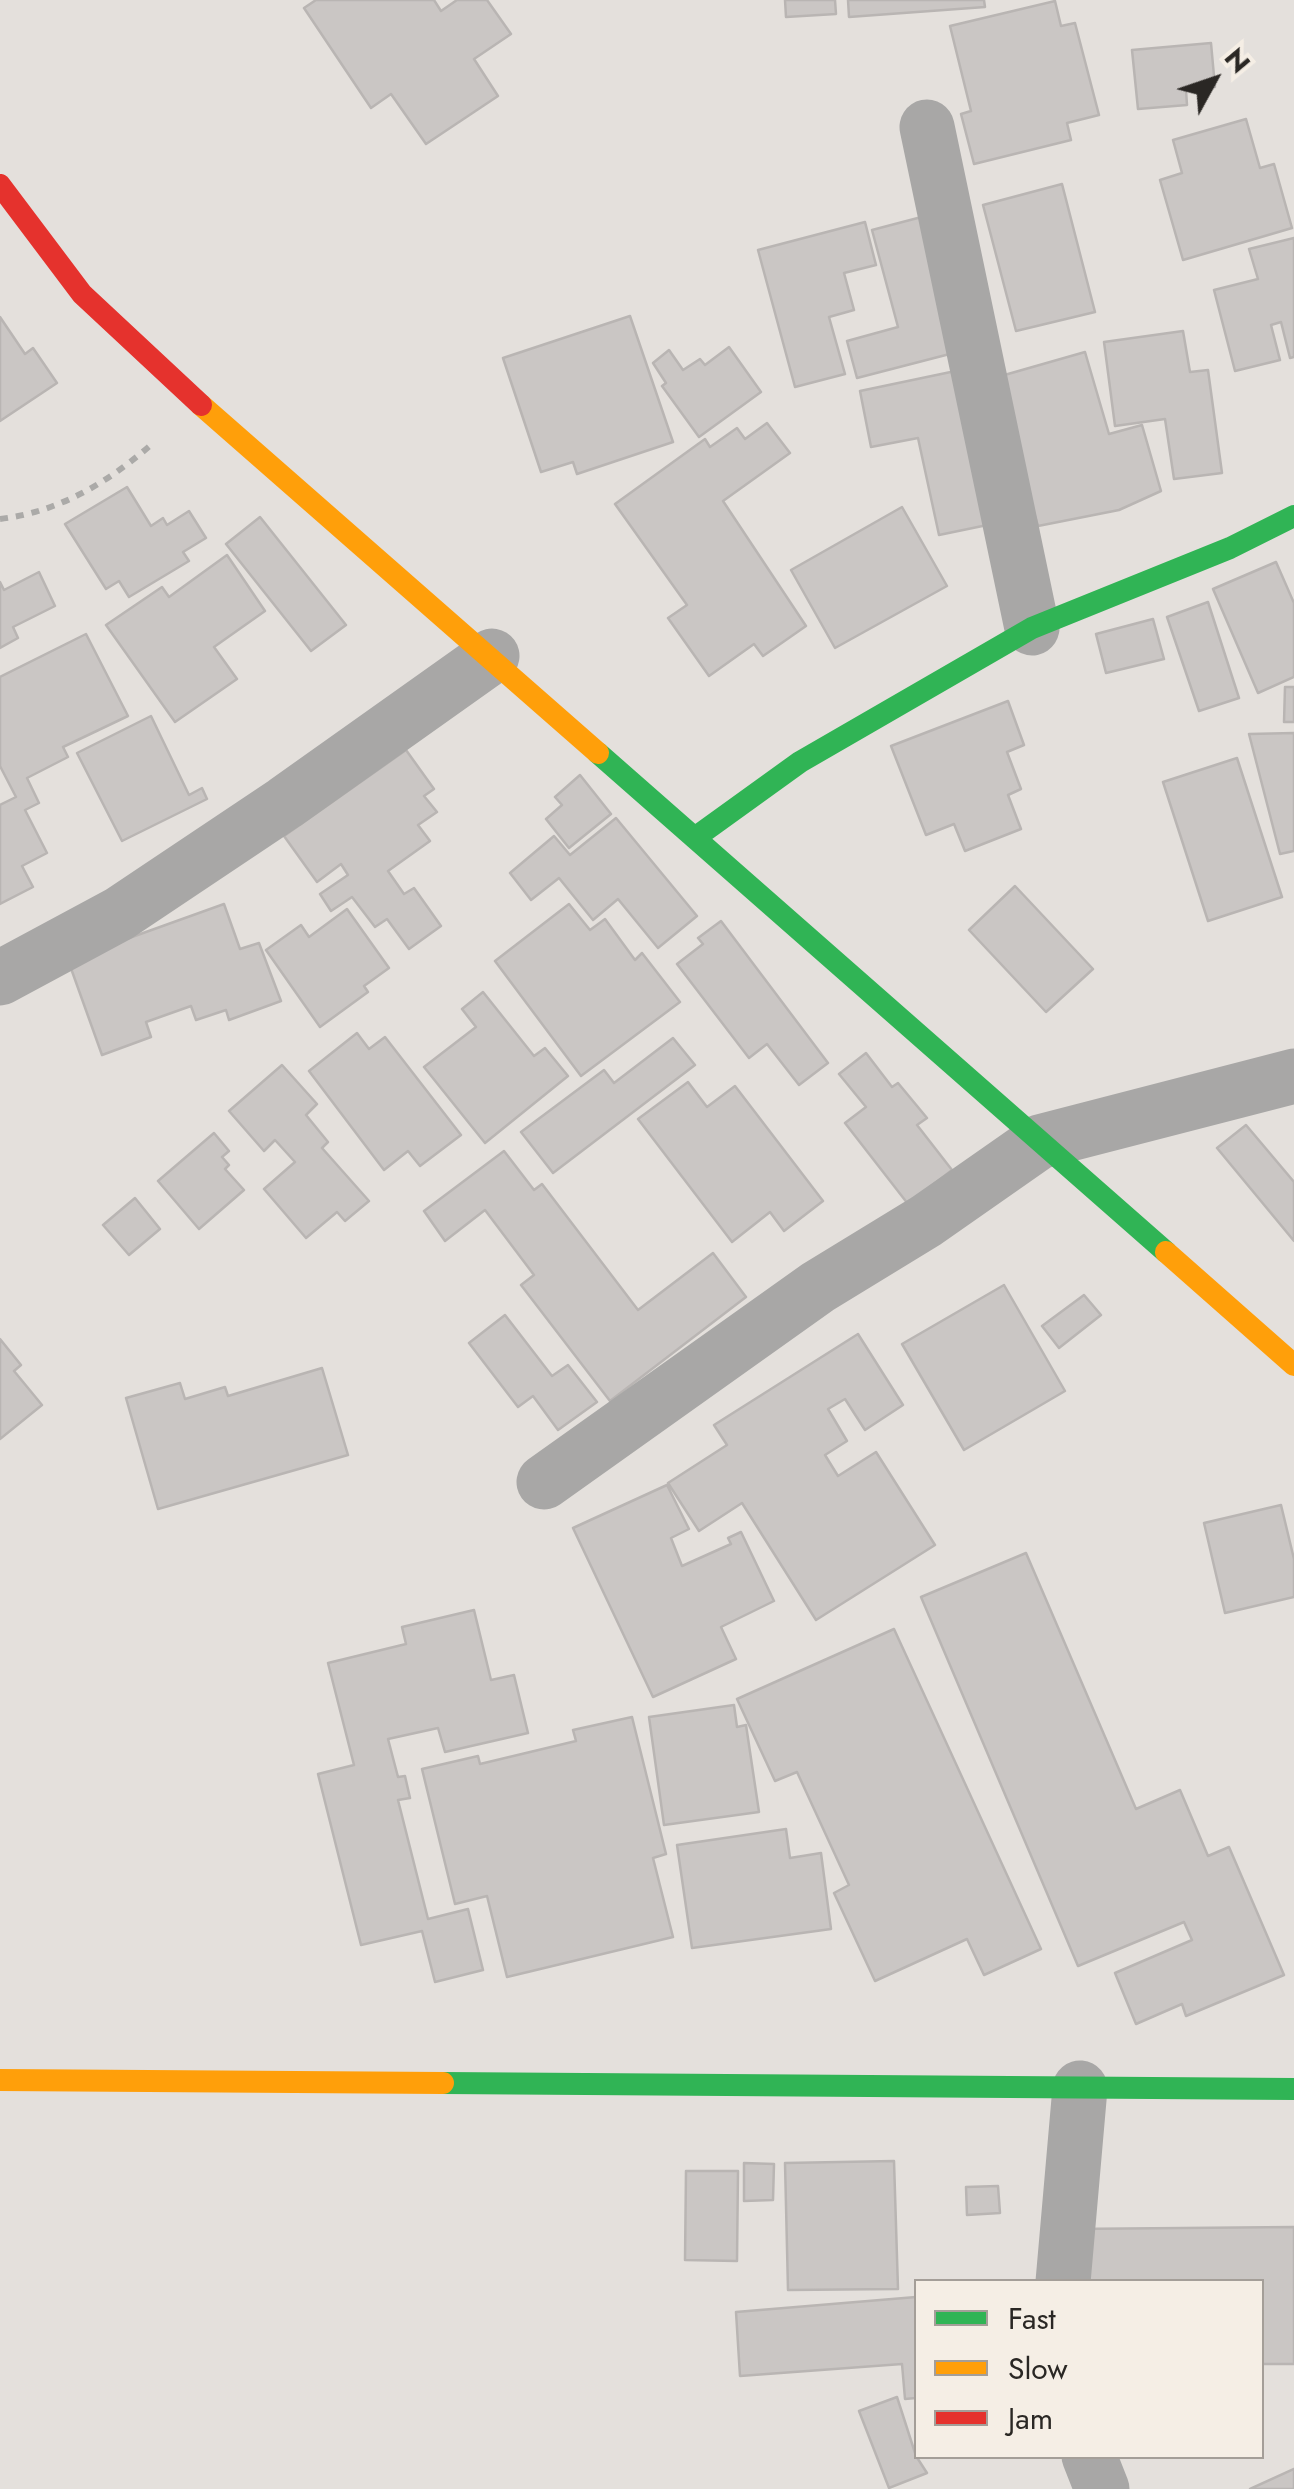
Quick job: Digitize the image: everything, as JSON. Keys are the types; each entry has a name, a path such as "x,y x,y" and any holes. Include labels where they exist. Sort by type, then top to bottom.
{"street":[{"path":"927,127 1032,628"},
{"path":"0,185 82,294 199,403 492,656 1294,1365"},
{"path":"696,836 800,762 1032,628 1230,548 1294,516"},
{"path":"0,978 120,914 492,656"},
{"path":"544,1482 818,1287 926,1221 1039,1142 1294,1076"},
{"path":"0,2080 1294,2089"},
{"path":"1063,2279 1080,2088"},
{"path":"1091,2459 1102,2489"}],"path":[{"path":"0,519 83,494 120,473 199,403"}],"building":[{"path":"316,0 434,0 441,11 457,0 487,0 511,34 474,59 498,96 426,144 391,94 371,108 304,8"},
{"path":"785,0 835,0 836,14 786,17"},
{"path":"848,0 984,0 985,7 849,17"},
{"path":"1055,1 1061,26 1075,23 1099,115 1067,123 1071,140 974,164 961,114 971,111 950,26"},
{"path":"1211,43 1215,87 1186,90 1187,105 1138,109 1132,50"},
{"path":"1246,119 1260,168 1274,164 1292,228 1183,260 1160,180 1182,173 1173,140"},
{"path":"1062,184 1095,312 1016,331 983,205"},
{"path":"933,214 969,349 857,378 847,341 898,327 872,230"},
{"path":"865,222 876,265 844,273 854,310 829,317 845,374 795,387 758,250"},
{"path":"1294,238 1294,357 1290,358 1281,322 1271,325 1280,360 1235,371 1214,290 1258,279 1249,249"},
{"path":"630,316 673,442 577,474 573,462 541,472 503,358"},
{"path":"0,317 25,354 33,348 57,383 0,421"},
{"path":"1183,331 1190,372 1208,370 1222,473 1174,479 1165,419 1115,426 1104,342"},
{"path":"729,347 761,392 699,437 662,386 666,383 653,363 669,350 683,370 700,359 705,365"},
{"path":"1085,352 1109,434 1142,425 1161,491 1119,510 1038,526 994,378"},
{"path":"965,369 997,523 939,535 918,438 871,447 860,391"},
{"path":"767,423 790,453 723,501 806,626 763,656 754,644 709,676 668,618 687,605 615,504 705,439 710,447 737,428 745,439"},
{"path":"127,487 151,526 163,518 167,525 189,511 206,538 183,552 189,561 129,597 119,581 106,589 65,524"},
{"path":"902,507 947,586 835,648 791,570"},
{"path":"260,517 346,625 311,651 226,544"},
{"path":"227,555 265,611 214,647 237,679 175,722 106,625 162,587 169,597"},
{"path":"1276,562 1294,603 1294,677 1258,693 1213,589"},
{"path":"39,572 55,606 13,627 18,638 0,648 0,582 4,590"},
{"path":"1208,602 1239,698 1199,711 1167,617"},
{"path":"1153,619 1164,659 1106,673 1096,634"},
{"path":"86,634 128,716 63,747 68,757 27,778 39,803 25,810 47,853 22,866 33,887 0,904 0,805 16,797 0,766 0,677"},
{"path":"1285,687 1294,687 1294,722 1284,722"},
{"path":"1008,701 1024,745 1007,752 1021,789 1008,795 1021,829 965,851 954,824 926,835 891,746"},
{"path":"151,716 189,795 202,788 207,799 122,841 77,753"},
{"path":"1294,733 1294,851 1280,854 1249,734"},
{"path":"406,750 434,789 424,796 437,812 418,825 430,841 388,871 404,894 414,888 441,926 409,949 387,919 375,927 352,897 331,911 320,894 348,875 341,864 317,882 284,836"},
{"path":"1237,758 1282,897 1208,921 1163,782"},
{"path":"580,775 611,814 569,848 546,819 562,805 555,797"},
{"path":"616,818 697,916 658,948 618,899 593,920 559,878 531,900 510,873 554,836 570,855"},
{"path":"1015,886 1093,969 1046,1012 969,930"},
{"path":"224,904 240,949 259,943 281,1001 229,1020 226,1010 196,1020 191,1006 146,1022 151,1037 102,1055 68,960"},
{"path":"569,904 590,930 605,919 635,960 642,953 680,1002 581,1076 495,961"},
{"path":"347,909 389,968 364,986 368,992 320,1027 266,950 301,925 309,937"},
{"path":"721,921 828,1063 799,1085 767,1044 749,1058 677,964 703,944 698,938"},
{"path":"483,992 534,1056 545,1048 568,1076 485,1143 424,1067 476,1027 462,1009"},
{"path":"357,1033 369,1049 385,1037 461,1135 420,1166 408,1151 384,1170 309,1071"},
{"path":"673,1038 695,1065 553,1173 521,1132 604,1070 614,1083"},
{"path":"866,1053 892,1087 898,1083 927,1118 917,1125 952,1170 908,1204 845,1123 866,1107 839,1074"},
{"path":"282,1065 317,1104 306,1115 328,1142 322,1148 369,1201 345,1221 337,1212 306,1238 264,1189 295,1162 275,1140 264,1151 229,1111"},
{"path":"688,1082 707,1107 735,1086 823,1201 784,1231 770,1212 732,1242 638,1119"},
{"path":"1246,1125 1294,1182 1294,1241 1217,1148"},
{"path":"214,1133 229,1151 222,1157 229,1165 225,1169 244,1190 199,1229 158,1181"},
{"path":"504,1151 534,1190 542,1184 638,1310 713,1253 746,1297 610,1401 521,1285 534,1275 485,1210 445,1241 424,1211"},
{"path":"135,1198 160,1229 129,1255 103,1225"},
{"path":"1004,1285 1065,1391 964,1450 902,1344"},
{"path":"1084,1295 1101,1315 1059,1348 1042,1326"},
{"path":"505,1315 552,1376 568,1365 597,1402 558,1430 533,1396 518,1407 469,1343"},
{"path":"858,1334 903,1405 865,1430 845,1399 828,1409 847,1441 825,1455 838,1476 876,1452 935,1545 816,1620 742,1503 699,1531 668,1483 727,1445 714,1425"},
{"path":"0,1339 21,1365 14,1371 42,1405 0,1439"},
{"path":"322,1368 348,1455 158,1509 126,1398 180,1383 185,1399 225,1387 228,1396"},
{"path":"667,1485 689,1529 671,1538 682,1566 731,1544 728,1538 741,1532 774,1601 721,1627 736,1659 653,1697 573,1528"},
{"path":"1281,1505 1294,1559 1294,1597 1225,1613 1204,1523"},
{"path":"1026,1553 1136,1809 1180,1790 1208,1856 1229,1847 1284,1975 1186,2016 1182,2004 1136,2024 1115,1973 1192,1940 1184,1922 1078,1966 921,1597"},
{"path":"474,1610 491,1680 514,1675 528,1733 445,1752 438,1728 388,1739 398,1777 405,1776 410,1798 398,1800 428,1919 468,1909 483,1970 435,1982 422,1931 361,1945 318,1774 354,1765 328,1663 406,1644 402,1627"},
{"path":"894,1629 1041,1949 984,1975 967,1939 875,1981 834,1893 849,1885 797,1772 775,1781 737,1699"},
{"path":"734,1705 737,1727 746,1725 759,1812 664,1825 649,1717"},
{"path":"632,1717 666,1854 653,1858 673,1937 507,1977 487,1896 455,1904 422,1769 478,1756 480,1764 576,1741 573,1730"},
{"path":"786,1829 790,1858 821,1853 831,1929 692,1948 677,1845"},
{"path":"894,2161 898,2289 788,2290 785,2163"},
{"path":"744,2163 774,2164 773,2200 744,2201"},
{"path":"686,2171 738,2171 737,2261 685,2260"},
{"path":"998,2186 1000,2213 967,2215 966,2187"},
{"path":"1294,2227 1294,2364 1264,2364 1264,2279 1070,2279 1070,2229"},
{"path":"914,2297 914,2398 905,2399 902,2364 740,2376 736,2312"},
{"path":"897,2397 914,2459 927,2473 889,2488 859,2411"},
{"path":"1294,2469 1294,2489 1250,2489"}],"traffic: fast":[{"path":"696,837 800,762 1032,628 1230,548 1294,516"},
{"path":"598,753 1166,1252"},
{"path":"443,2083 1294,2089"}],"traffic: slow":[{"path":"201,405 598,753"},
{"path":"1166,1252 1294,1365"},
{"path":"0,2080 443,2083"}],"traffic: jam":[{"path":"0,185 82,294 201,405"}]}
